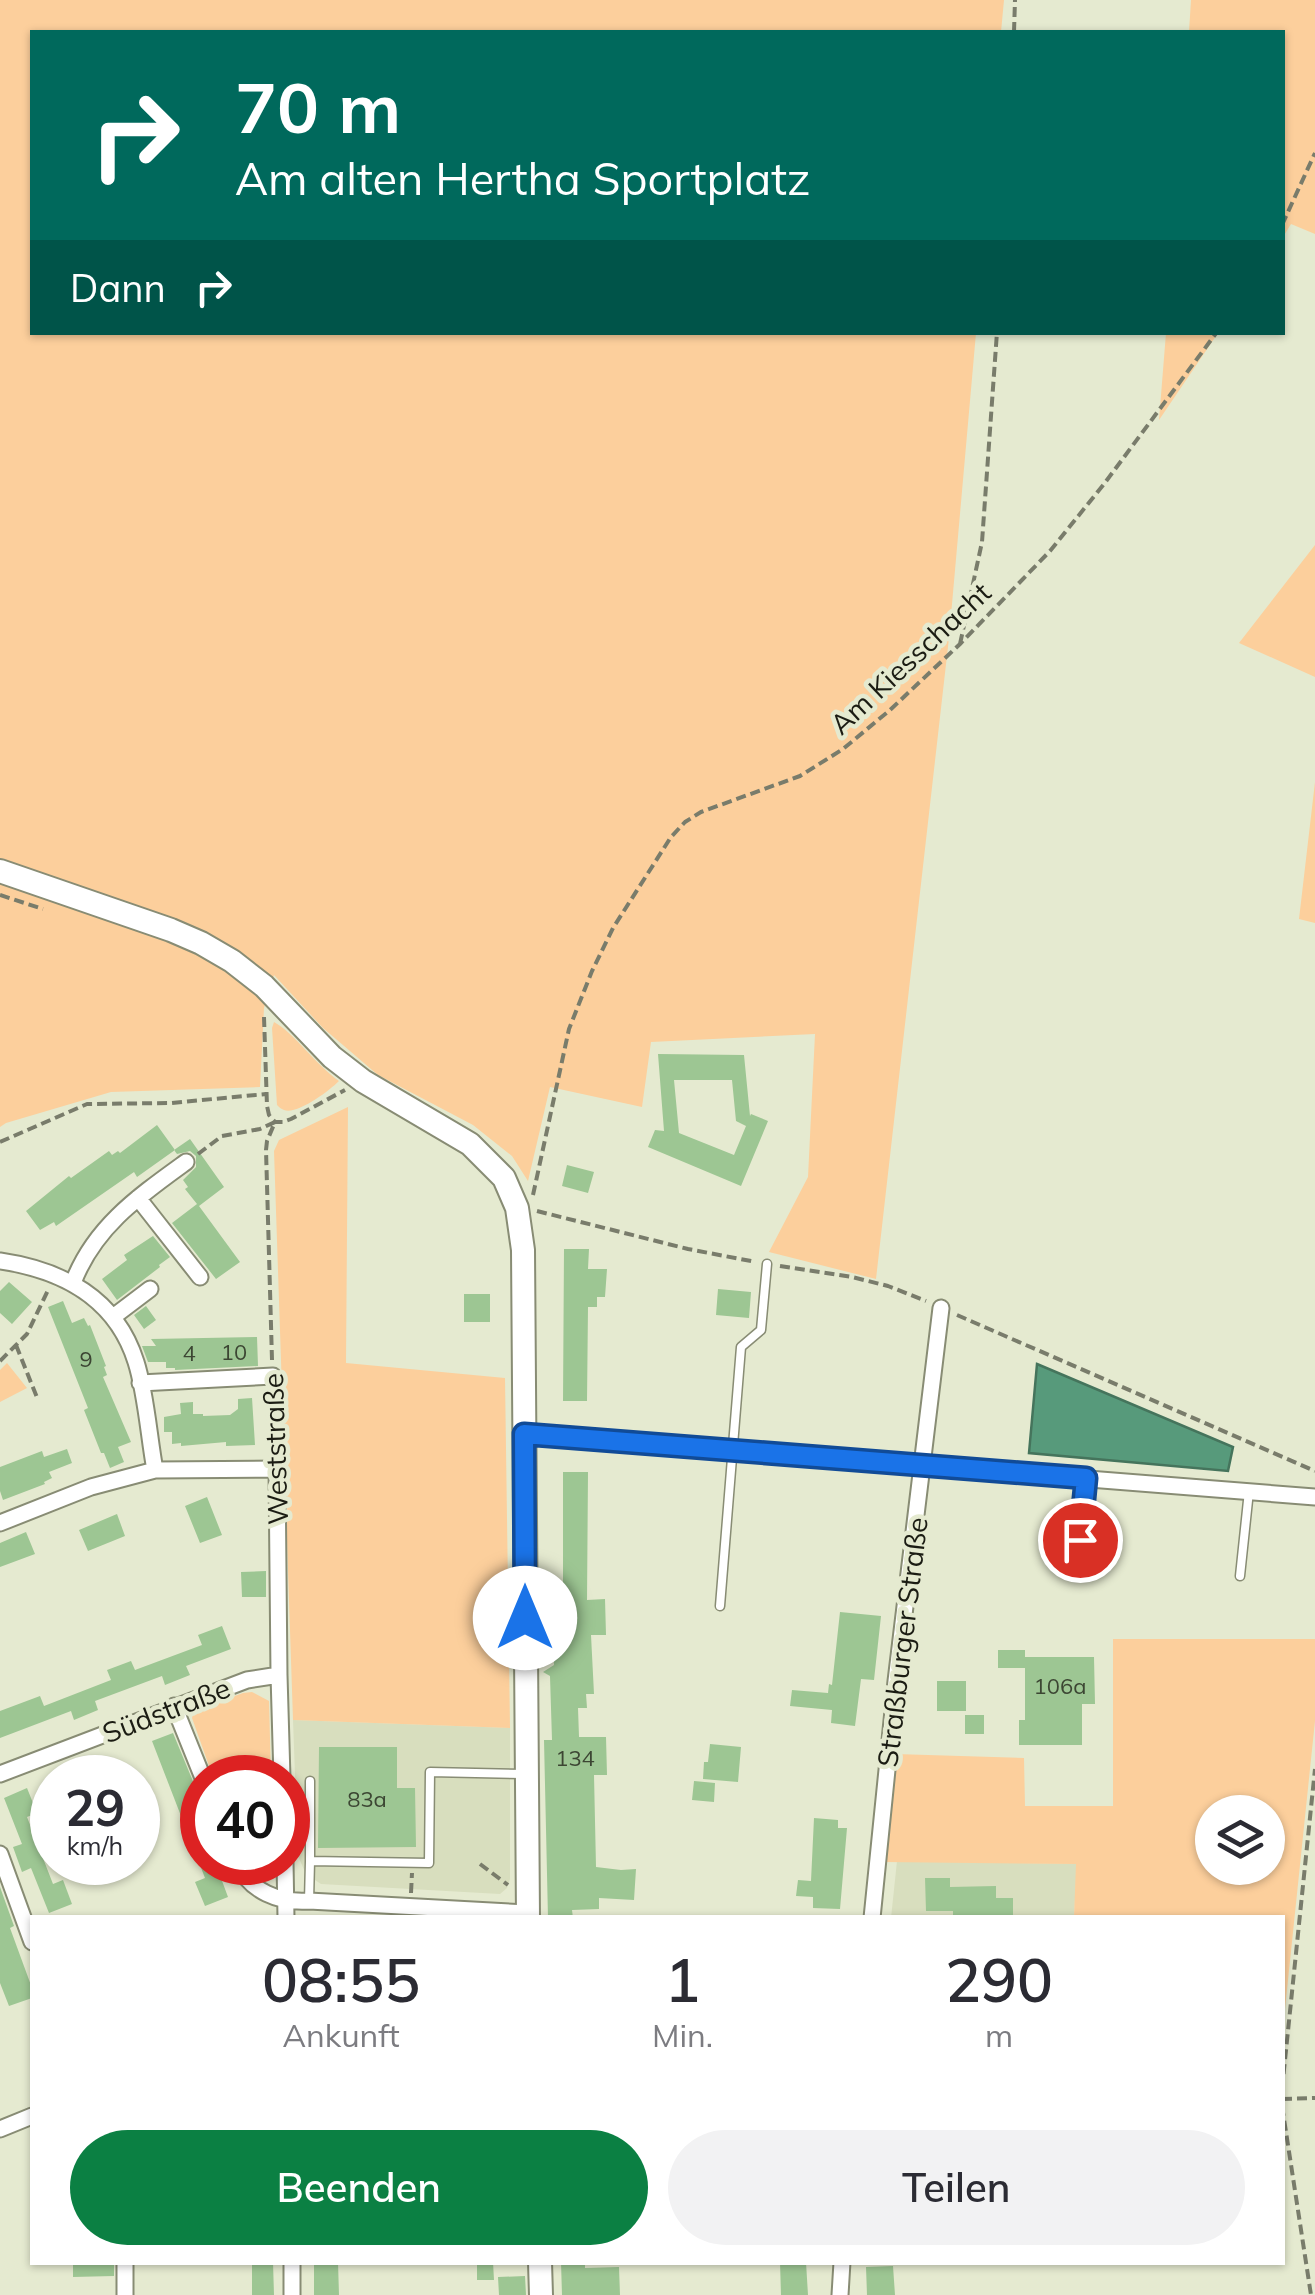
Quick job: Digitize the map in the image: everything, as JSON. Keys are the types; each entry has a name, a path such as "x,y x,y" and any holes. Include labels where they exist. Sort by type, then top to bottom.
{"street":[{"path":"0,871 170,930 232,960 362,1081 470,1144 504,1178 517,1208 523,1250 527,1908 411,1908 309,1901 286,1910"},
{"path":"73,1282 80,1264 111,1220 186,1162"},
{"path":"138,1198 200,1277"},
{"path":"0,1261 25,1265 73,1282 113,1317 136,1362 155,1470"},
{"path":"113,1317 150,1290"},
{"name":"Straßburger Straße","path":"872,1915 941,1308"},
{"path":"140,1383 273,1376"},
{"path":"524,1434 1315,1496"},
{"path":"0,1523 92,1487 155,1470 277,1470"},
{"name":"Weststraße","path":"277,1470 281,1755"},
{"name":"Südstraße","path":"0,1774 247,1680 278,1675"},
{"path":"174,1706 193,1755"},
{"path":"0,1854 30,1936"},
{"path":"254,1885 286,1910"},
{"path":"285,1885 286,1910"},
{"path":"0,2129 30,2117"},
{"path":"125,2265 125,2295"},
{"path":"292,2265 292,2295"},
{"path":"540,2265 541,2295"},
{"path":"840,2295 842,2265"}],"lane":[{"path":"720,1606 740,1347 761,1330 767,1264"},
{"path":"1078,1570 1086,1478"},
{"path":"1240,1576 1249,1491"},
{"path":"310,1861 428,1863 430,1772 526,1774"},
{"path":"309,1885 309,1901"}],"path":[{"path":"1014,30 1015,0"},
{"path":"1285,219 1315,154"},
{"path":"960,644 982,542 997,335"},
{"name":"Am Kiesschacht","path":"534,1191 569,1029 613,928 671,837 701,812 800,776 843,749 890,710 1050,551 1215,335"},
{"path":"0,895 48,911"},
{"path":"264,986 266,1094 269,1115 275,1122"},
{"path":"186,1162 222,1136 291,1119 362,1081"},
{"path":"0,1142 87,1104 172,1103 266,1094"},
{"name":"Weststraße","path":"275,1122 266,1150 277,1470"},
{"path":"531,1209 688,1249 888,1286 1315,1470"},
{"path":"0,1362 27,1334 56,1276"},
{"path":"16,1345 38,1400"},
{"path":"1285,2060 1315,1769"},
{"path":"411,1908 413,1863"},
{"path":"480,1864 507,1884 527,1908"},
{"path":"1285,2102 1315,2098"},
{"path":"1285,2122 1311,2295"}],"shaded area":[{"path":"0,0 1004,0 1001,30 30,30 30,335 976,335 949,638 876,1279 769,1252 808,1177 815,1034 651,1042 642,1107 550,1087 528,1181 512,1156 473,1125 378,1075 323,1028 274,975 264,1008 260,1087 111,1092 0,1127"},
{"path":"1191,0 1315,0 1315,234 1291,224 1285,234 1285,30 1189,30"},
{"path":"1166,335 1217,335 1159,420"},
{"path":"1315,545 1315,677 1239,643"},
{"path":"1315,782 1315,923 1299,919"},
{"path":"274,1022 339,1081 313,1101 290,1111 277,1105"},
{"path":"348,1107 346,1363 505,1378 510,1728 293,1720 274,1151 279,1140"},
{"path":"7,1363 27,1388 0,1402 0,1370"},
{"path":"1037,1364 1233,1447 1228,1471 1029,1453"},
{"path":"1113,1639 1315,1639 1315,1721 1285,2009 1285,1915 1074,1915 1076,1864 884,1862 895,1754 1024,1758 1025,1806 1113,1806"},
{"path":"252,1692 269,1701 270,1755 205,1755 192,1718 194,1711"},
{"path":"293,1720 510,1728 507,1888 500,1894 321,1884 310,1877 310,1755 294,1755"},
{"path":"897,1861 1077,1864 1074,1915 891,1915"}],"building":[{"path":"658,1054 744,1055 750,1116 768,1121 741,1186 648,1147 655,1130 664,1131","holes":["674,1080 732,1080 736,1121 746,1126 734,1155 679,1133"]},
{"path":"157,1125 175,1150 137,1177 134,1172 56,1226 54,1222 40,1230 26,1211 69,1176 109,1151 112,1155 120,1153"},
{"path":"190,1139 224,1187 199,1206 240,1262 216,1279 172,1223 197,1204 183,1180 196,1167 196,1156 190,1151 177,1154 174,1150"},
{"path":"567,1165 594,1172 588,1193 562,1186"},
{"path":"153,1236 170,1257 117,1300 102,1279 127,1260 124,1255"},
{"path":"564,1249 589,1249 588,1269 607,1269 605,1297 597,1297 597,1307 588,1307 587,1401 563,1401"},
{"path":"9,1282 32,1302 12,1324 0,1313 0,1291"},
{"path":"718,1289 751,1292 749,1318 716,1315"},
{"path":"464,1294 490,1294 490,1322 464,1322"},
{"path":"63,1301 72,1323 84,1318 90,1325 106,1366 107,1375 103,1377 131,1442 118,1447 124,1462 110,1468 84,1410 88,1408 48,1307"},
{"path":"146,1306 156,1320 144,1329 134,1315"},
{"path":"257,1337 258,1366 175,1370 166,1368 166,1362 148,1362 142,1346 156,1346 151,1339"},
{"path":"252,1398 255,1445 226,1446 226,1442 181,1446 172,1444 172,1432 164,1432 164,1417 181,1414 180,1403 193,1402 193,1414 230,1415 238,1409 238,1399"},
{"path":"67,1449 72,1463 49,1472 52,1478 45,1484 3,1500 0,1467 42,1451 44,1457"},
{"path":"563,1472 588,1472 587,1600 605,1599 606,1635 591,1635 594,1694 586,1694 587,1708 578,1708 579,1737 606,1737 607,1775 594,1775 596,1867 636,1869 634,1900 599,1898 599,1909 548,1915 544,1740 552,1740 550,1676 543,1672 554,1665 552,1601 563,1600"},
{"path":"207,1497 222,1535 200,1543 185,1506"},
{"path":"117,1514 125,1536 88,1551 79,1530"},
{"path":"26,1532 35,1554 0,1567 0,1543"},
{"path":"266,1571 266,1597 242,1597 241,1572"},
{"path":"840,1612 881,1616 874,1680 861,1679 855,1726 831,1723 832,1710 790,1706 792,1690 828,1693"},
{"path":"222,1626 231,1649 186,1666 190,1675 165,1685 162,1676 95,1701 98,1710 74,1720 71,1711 0,1738 0,1711 40,1696 44,1706 111,1680 107,1670 131,1661 135,1670 202,1645 198,1635"},
{"path":"998,1650 1025,1650 1025,1668 998,1668"},
{"path":"1025,1657 1094,1657 1095,1704 1082,1704 1082,1745 1019,1745 1019,1720 1025,1720"},
{"path":"937,1681 966,1681 966,1711 937,1711"},
{"path":"965,1715 984,1715 984,1734 965,1734"},
{"path":"173,1733 182,1755 180,1813 160,1755 152,1741"},
{"path":"710,1744 741,1747 738,1782 703,1779"},
{"path":"319,1747 397,1747 397,1788 415,1788 416,1847 318,1848"},
{"path":"694,1781 715,1783 714,1802 692,1800"},
{"path":"27,1788 30,1796 30,1868 22,1872 13,1847 22,1844 4,1798"},
{"path":"814,1818 838,1820 838,1828 847,1828 840,1909 813,1908 813,1897 796,1896 798,1880 811,1881"},
{"path":"925,1878 950,1878 950,1887 996,1886 996,1898 1013,1898 1013,1915 926,1911"},
{"path":"38,1885 65,1885 72,1904 49,1913"},
{"path":"196,1885 224,1885 228,1897 205,1906"},
{"path":"0,1887 30,1983 30,1999 9,2006 0,1983"},
{"path":"73,2265 114,2265 114,2276 73,2277"},
{"path":"252,2265 273,2265 274,2295 252,2295"},
{"path":"314,2265 338,2265 339,2295 314,2295"},
{"path":"477,2265 493,2265 494,2280 477,2280"},
{"path":"561,2265 619,2267 620,2295 562,2295"},
{"path":"780,2265 806,2265 808,2295 781,2295"},
{"path":"893,2266 895,2295 867,2295 866,2267"},
{"path":"525,2276 526,2295 499,2295 498,2277"}],"route":[{"path":"525,1618 524,1434 1086,1478 1080,1540"}]}
